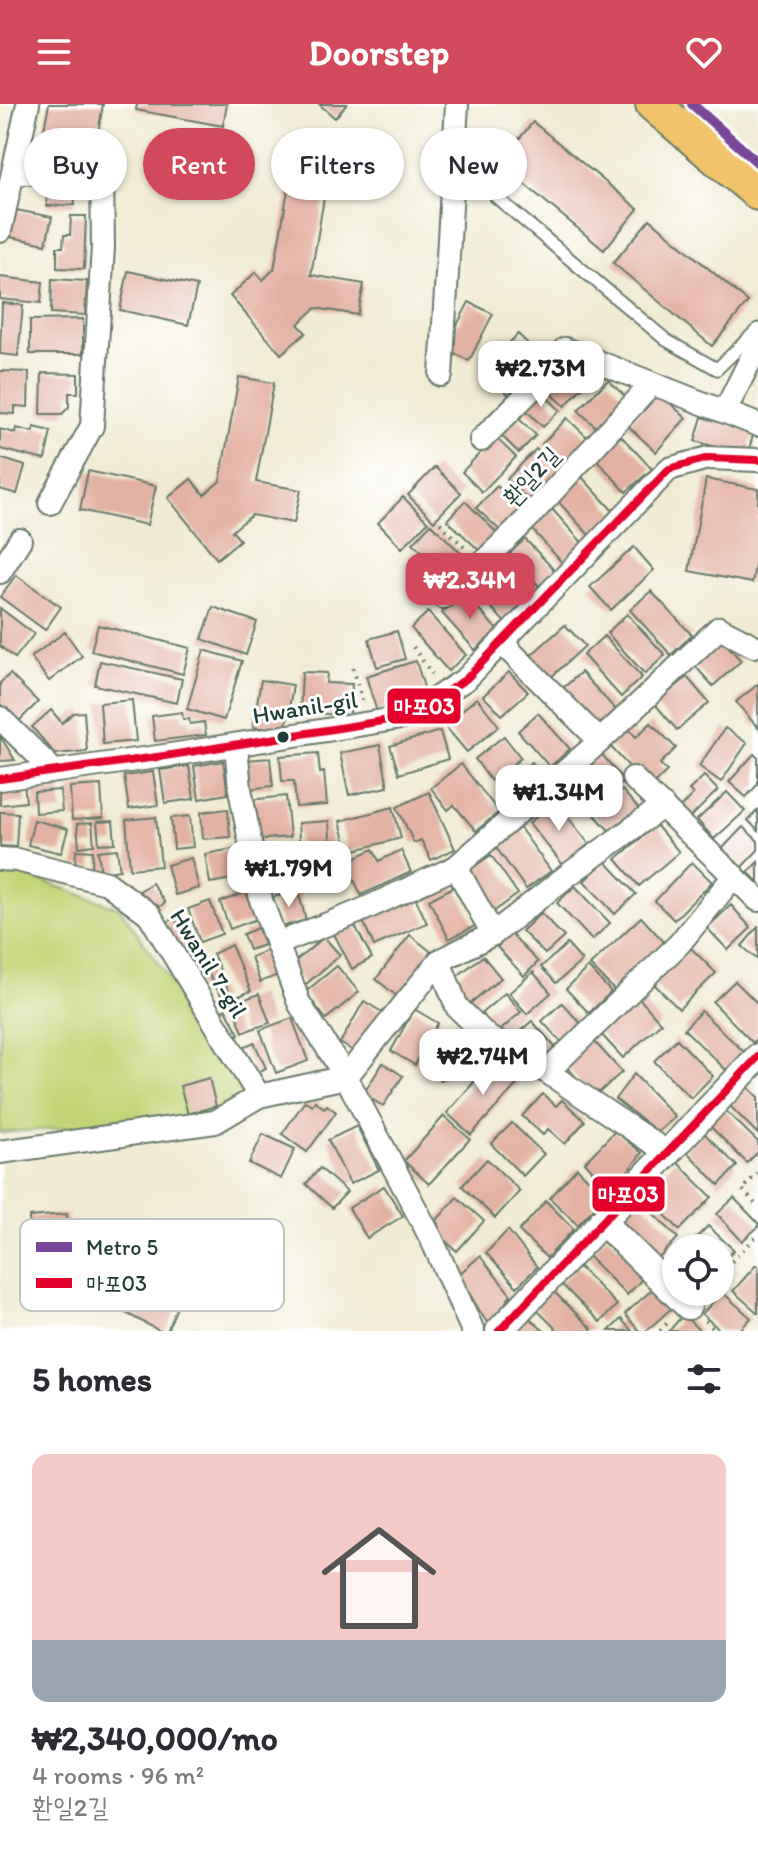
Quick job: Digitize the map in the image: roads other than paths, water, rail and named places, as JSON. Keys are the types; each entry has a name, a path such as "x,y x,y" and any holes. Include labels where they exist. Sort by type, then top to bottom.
{"main road":[{"path":"653,104 758,193"}],"street":[{"path":"0,231 28,104"},
{"path":"441,375 457,104"},
{"path":"13,173 102,172 103,247 92,426 50,503"},
{"path":"725,411 758,345"},
{"path":"481,440 530,391 565,349 758,425"},
{"name":"환일2길","path":"443,597 482,564 652,384"},
{"name":"Hwanil-gil","path":"0,779 407,717 466,679 669,469 708,458 758,460"},
{"path":"0,572 20,540"},
{"path":"277,944 358,912 456,867 600,741 719,628 754,646"},
{"path":"501,642 600,741"},
{"path":"0,718 54,771"},
{"path":"236,745 240,789 261,900 299,1003 346,1077 432,1240 473,1331"},
{"path":"633,778 758,900"},
{"path":"0,1152 215,1122 259,1096 346,1077 439,961 493,934 663,806"},
{"name":"Hwanil 7-gil","path":"0,859 17,860 107,883 149,914 259,1096"},
{"path":"456,867 493,934"},
{"path":"547,1072 679,944 734,876"},
{"path":"439,961 457,1007 488,1037 547,1072 668,1153"},
{"path":"499,1331 758,1057"},
{"path":"602,1221 662,1280"}],"lane":[{"path":"500,200 666,340 717,369 758,329"}],"metro line":[{"name":"5","path":"692,104 758,163"}]}
